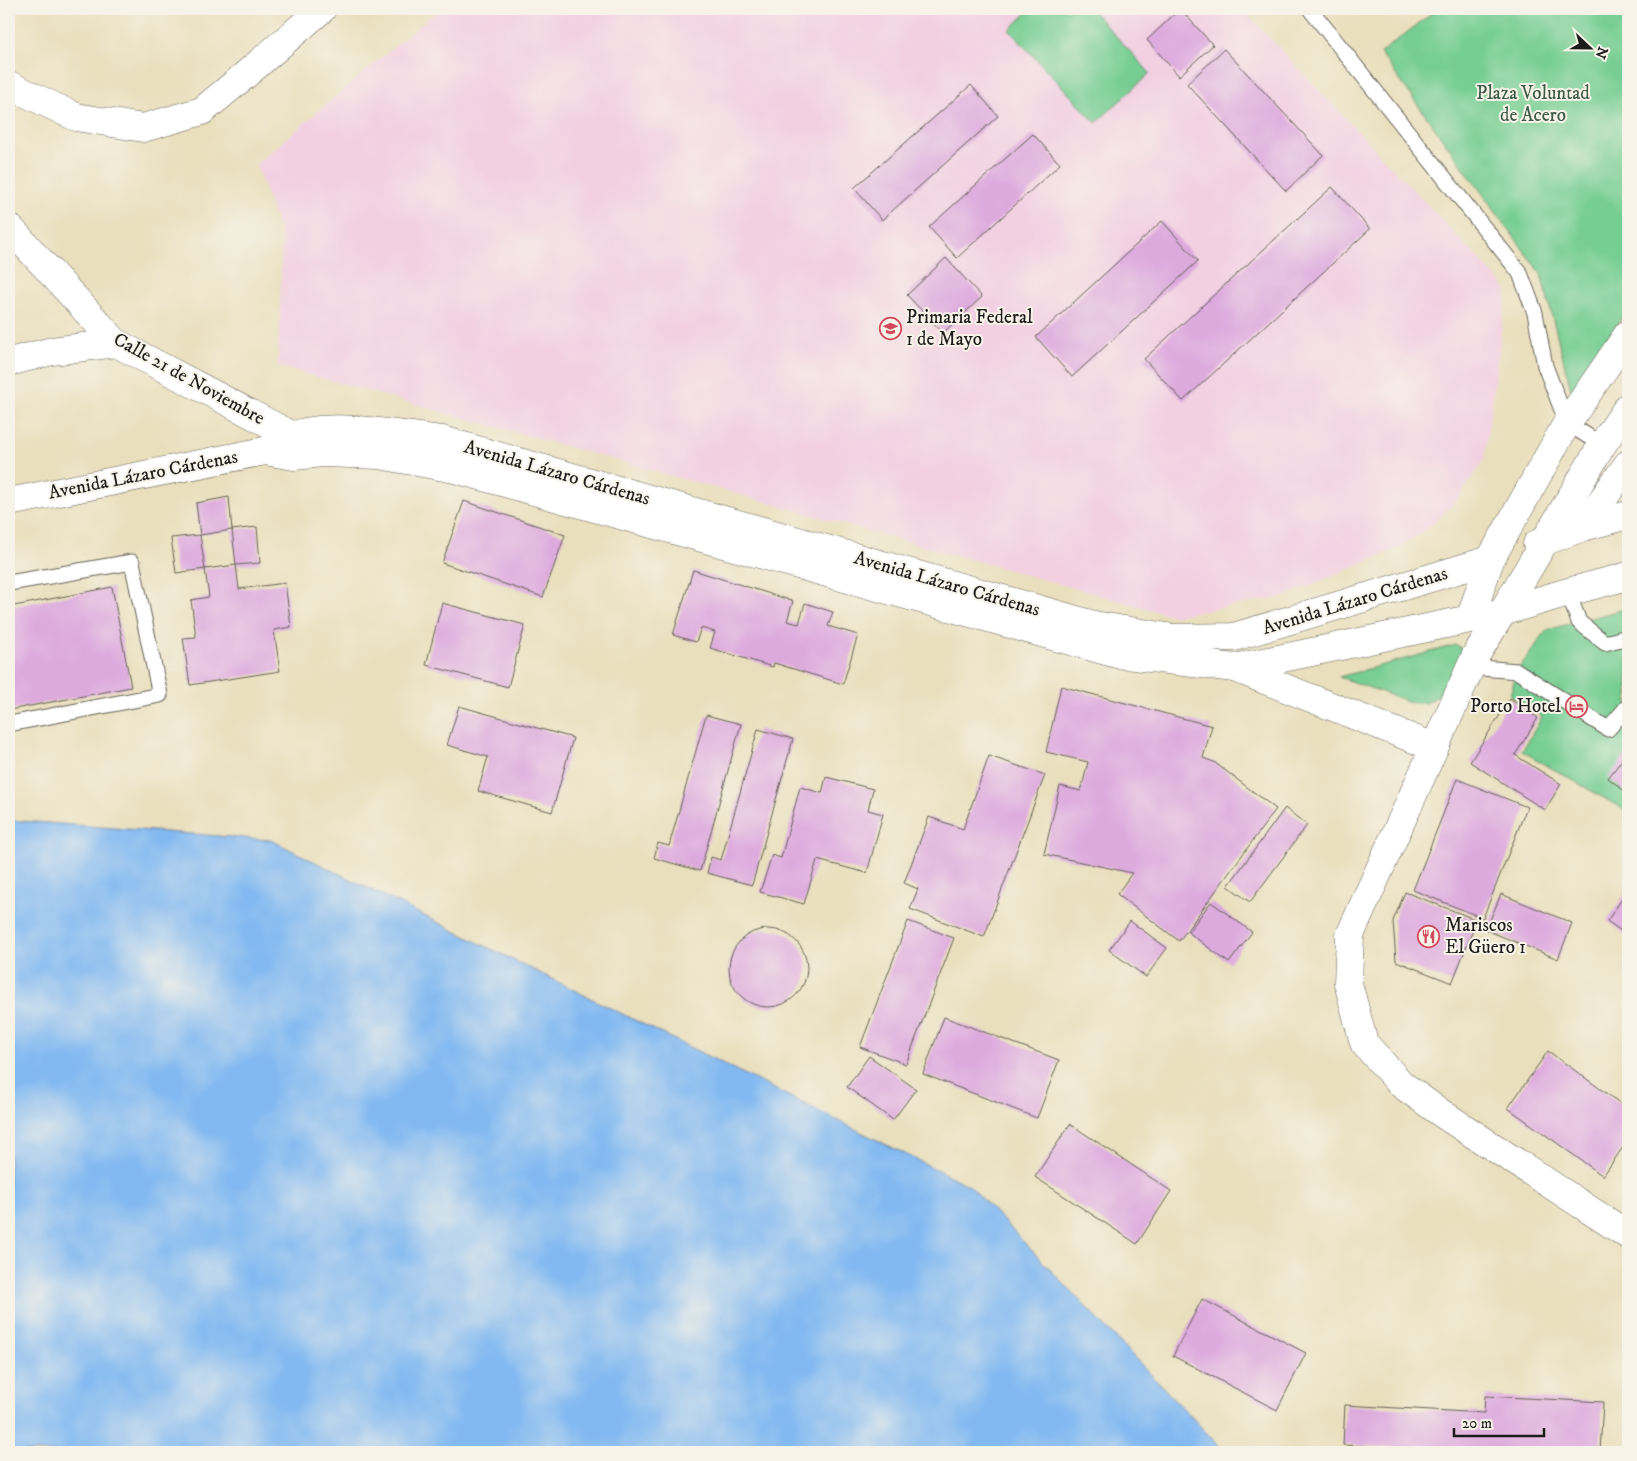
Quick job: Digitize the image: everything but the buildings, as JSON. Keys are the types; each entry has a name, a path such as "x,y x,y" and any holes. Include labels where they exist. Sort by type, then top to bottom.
{"street":[{"path":"9,85 76,117 143,128 202,110 322,9"},
{"name":"Calle 21 de Noviembre","path":"9,227 116,343 293,446"},
{"path":"1473,661 1470,619 1490,560 1568,423 1628,334"},
{"path":"9,362 52,351 116,343"},
{"path":"1628,407 1602,445 1473,661 1350,935 1348,983 1364,1043 1402,1084 1441,1113 1628,1235"},
{"name":"Avenida Lázaro Cárdenas","path":"13,499 293,446 327,429 377,432 442,440 1094,626 1172,638 1234,637 1490,560 1583,527 1628,515"},
{"name":"Avenida Lázaro Cárdenas","path":"293,446 322,453 380,455 456,469 1117,654 1235,668 1502,613 1568,592 1628,576"},
{"path":"1583,527 1628,464"},
{"path":"1235,668 1434,747"}],"lane":[{"path":"1310,9 1520,273 1535,314 1546,366 1568,423 1602,445"},
{"path":"9,583 132,562 160,695 9,724"},
{"path":"1568,592 1579,622 1605,643 1628,637"},
{"path":"1473,661 1517,671 1608,729 1628,706"}],"shaded area":[{"name":"Primaria Federal 1 de Mayo","path":"439,9 1242,9 1507,289 1484,460 1458,499 1430,526 1401,547 1283,597 1174,616 278,366 282,239 256,164"}],"green space":[{"path":"1031,9 1091,9 1150,73 1096,123 1009,30"},
{"name":"Plaza Voluntad de Acero","path":"1428,9 1628,9 1628,308 1572,393 1541,274 1380,53 1431,14"},
{"name":"Porto Hotel","path":"1628,608 1628,812 1522,751 1542,717 1510,695 1517,671 1547,630"},
{"path":"1456,645 1462,649 1464,658 1446,691 1426,703 1413,703 1339,677"}],"water":[{"path":"9,820 271,840 970,1186 1225,1452 9,1452"}],"place":[{"name":"Primaria Federal 1 de Mayo","path":"890,328"},
{"name":"Porto Hotel","path":"1577,706"},
{"name":"Mariscos El Güero 1","path":"1429,936"}]}
